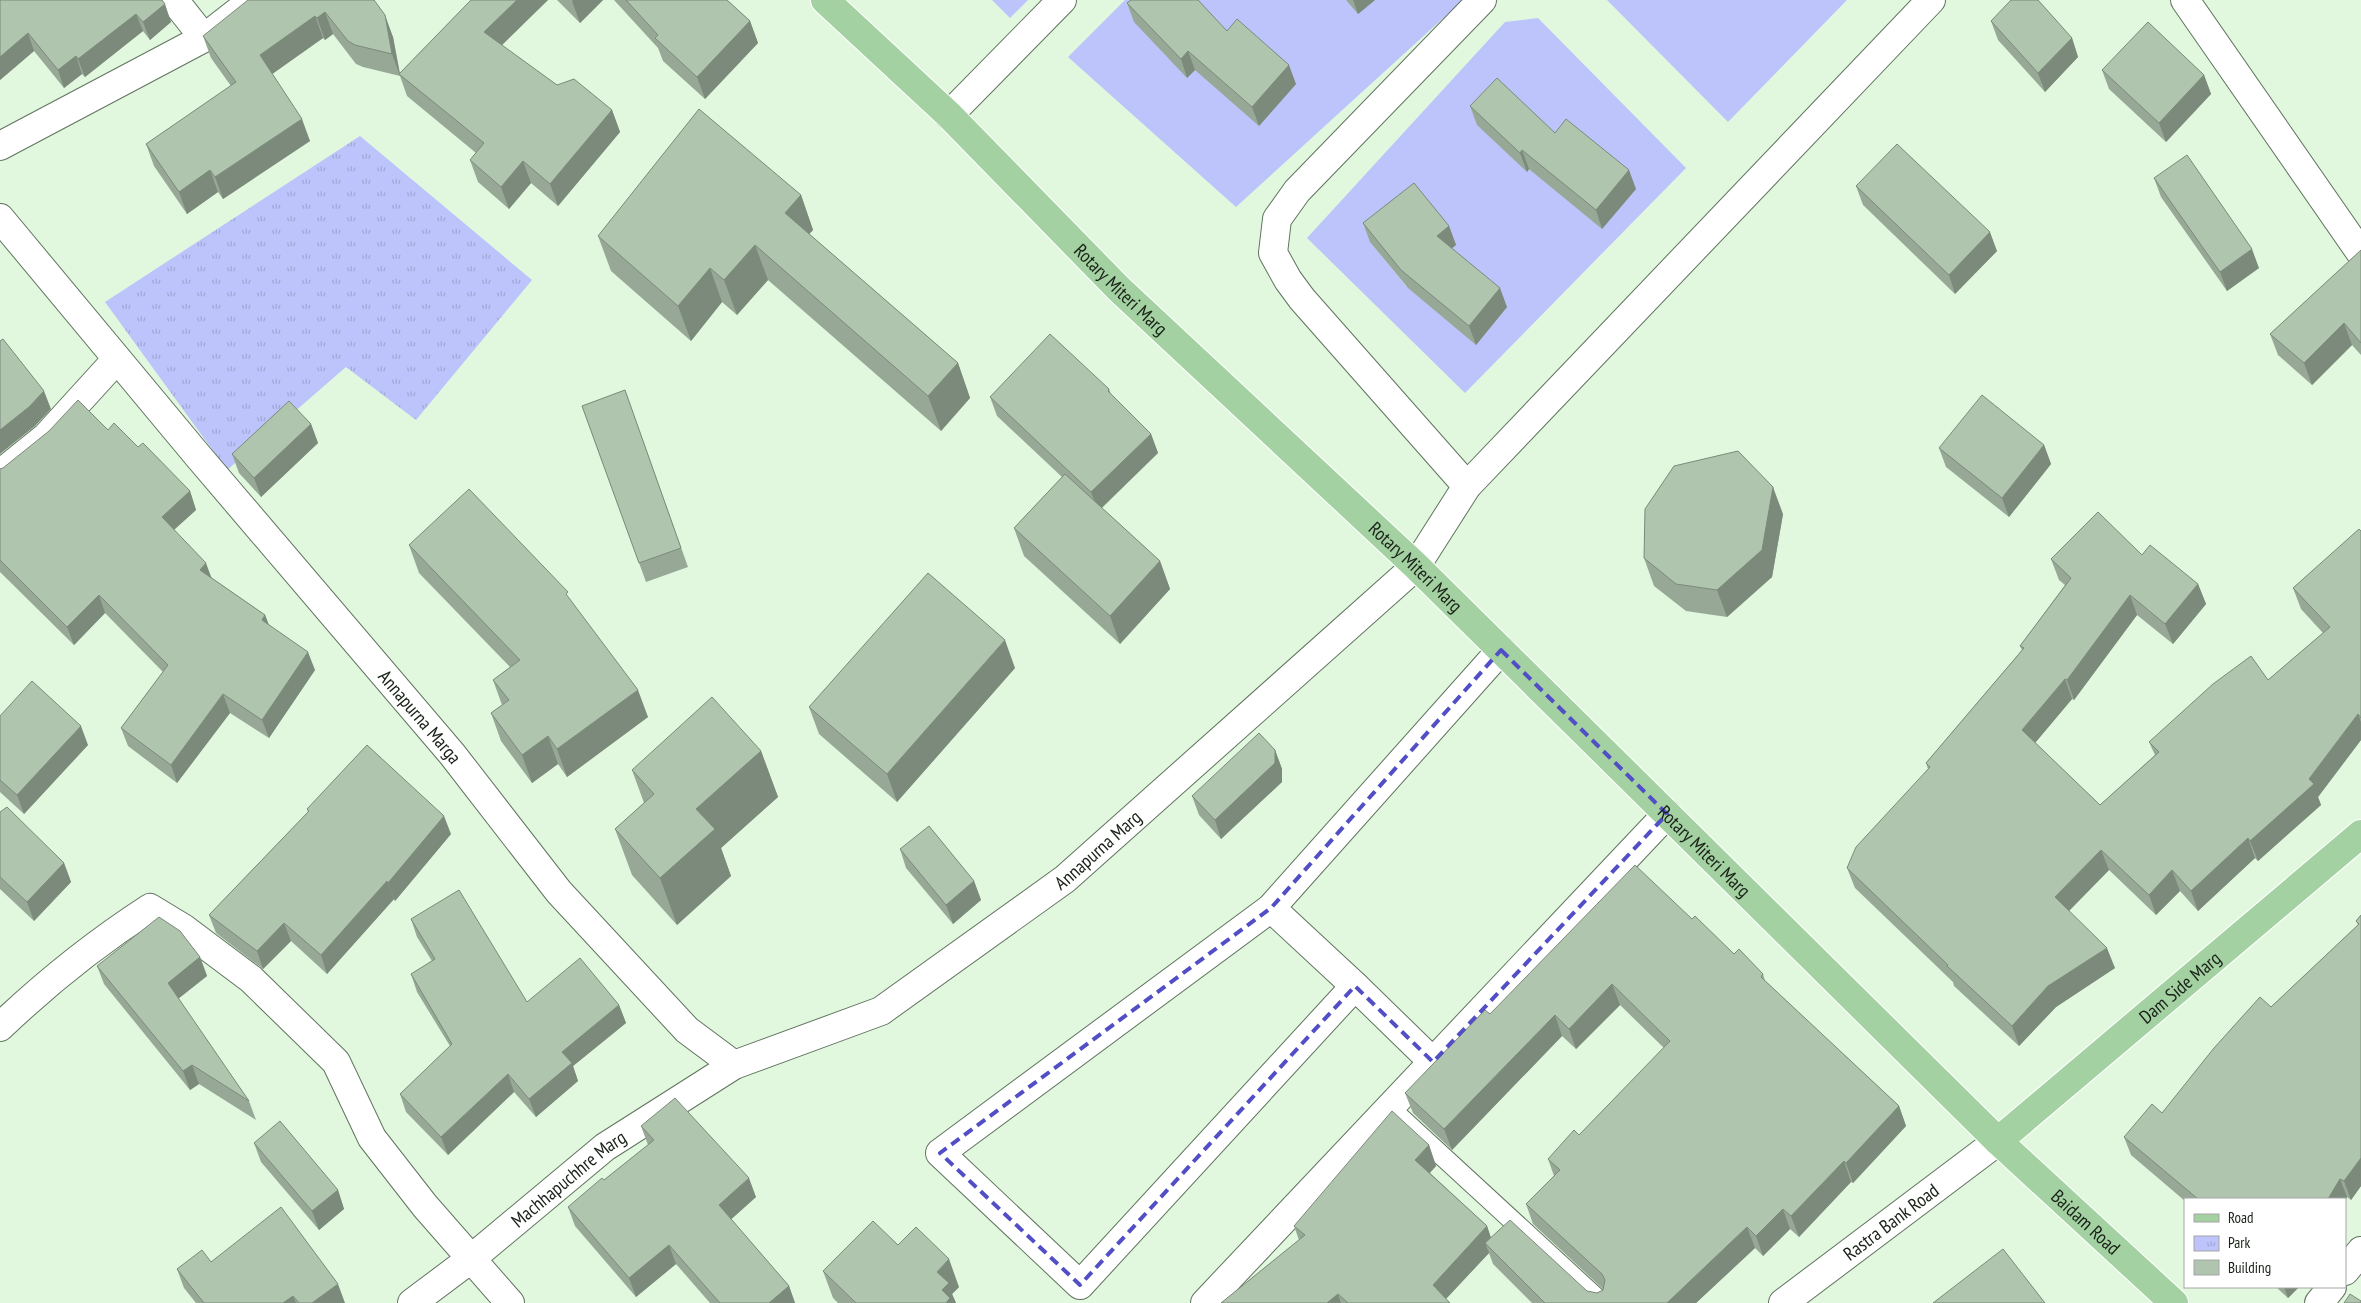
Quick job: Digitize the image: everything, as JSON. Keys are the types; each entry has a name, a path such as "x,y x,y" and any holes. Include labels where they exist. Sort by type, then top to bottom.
{"main road":[{"name":"Rotary Miteri Marg","path":"825,0 949,115 1118,289 1416,566 1998,1141"},
{"name":"Dam Side Marg","path":"1998,1141 2361,834"},
{"name":"Baidam Road","path":"1998,1141 2174,1303"}],"street":[{"path":"174,0 204,38"},
{"path":"0,146 204,38 252,0"},
{"path":"949,115 1062,0"},
{"path":"1467,486 1302,299 1288,280 1273,253 1277,219 1297,192 1482,0"},
{"name":"Annapurna Marg","path":"734,1065 881,1011 1065,879 1252,714 1416,566 1467,486 1931,0"},
{"path":"2185,0 2360,252"},
{"name":"Annapurna Marga","path":"0,218 452,754 559,892 687,1030 734,1065"},
{"path":"0,474 46,437 117,359"},
{"path":"1355,986 1080,1285 940,1153 1271,908 1501,650"},
{"path":"1205,1303 1667,814"},
{"path":"0,1027 37,992 94,945 150,908 183,928 251,979 336,1062 372,1138 425,1206 510,1303"},
{"path":"1271,908 1433,1062"},
{"name":"Machhapuchhre Marg","path":"412,1303 472,1258 605,1147 734,1065"},
{"name":"Rastra Bank Road","path":"1783,1303 1998,1141"},
{"path":"2346,1270 2361,1252"},
{"path":"2319,1303 2331,1288"}],"lane":[{"path":"1390,1108 1602,1303"}],"highlighted area":[{"path":"1501,650 1667,814 1433,1062 1355,986 1080,1285 940,1153 1271,908"}],"green space":[{"path":"992,0 1028,0 1010,18"},
{"path":"1125,0 1463,0 1236,207 1068,57"},
{"path":"1607,0 1847,0 1728,122"},
{"path":"1538,18 1686,168 1465,393 1307,238 1505,22","holes":["1371,243 1456,245 1406,286"]},
{"path":"360,136 532,280 416,420 346,367 227,470 105,302"}],"building":[{"path":"0,0 162,0 165,4 143,22 136,14 78,59 76,56 58,70 28,33 0,57"},
{"path":"248,0 374,0 385,15 392,54 355,45 348,41 325,12 317,18 315,16 260,55 302,119 215,177 210,170 179,192 146,144 236,82 203,36"},
{"path":"471,0 517,0 484,32 557,85 574,79 612,110 550,184 523,161 501,187 470,160 484,143 399,74"},
{"path":"626,0 727,0 750,21 697,77 655,38 658,35"},
{"path":"1131,0 1198,0 1227,31 1237,19 1289,65 1252,107 1188,51 1181,59 1127,3"},
{"path":"2011,0 2038,0 2072,38 2038,73 1991,21"},
{"path":"2148,22 2204,75 2159,123 2102,70"},
{"path":"1497,78 1555,133 1566,119 1629,170 1596,210 1522,150 1520,153 1470,106"},
{"path":"699,109 801,195 785,213 958,363 928,396 755,245 724,280 710,268 678,306 598,236"},
{"path":"1897,144 1990,232 1949,275 1856,186"},
{"path":"2187,155 2252,249 2220,272 2154,178"},
{"path":"1414,183 1449,226 1437,236 1500,288 1469,326 1401,270 1363,223"},
{"path":"2361,250 2361,343 2344,323 2304,363 2270,334"},
{"path":"1050,334 1109,389 1108,391 1151,434 1091,492 990,397"},
{"path":"3,339 44,391 29,407 0,430 0,341"},
{"path":"625,390 681,548 639,563 582,406"},
{"path":"1982,395 2044,445 2002,498 1939,448"},
{"path":"78,400 108,430 114,423 138,447 143,443 190,491 162,517 206,563 200,570 265,615 262,620 308,652 262,720 223,694 171,765 121,728 168,665 99,595 67,627 0,560 0,469 49,431"},
{"path":"289,401 311,424 254,478 232,454"},
{"path":"1738,451 1773,487 1762,550 1717,590 1676,584 1644,558 1645,509 1674,466"},
{"path":"1065,474 1160,561 1110,616 1014,528"},
{"path":"469,489 568,592 566,594 638,690 557,749 548,736 522,755 491,713 509,700 493,680 520,660 409,545"},
{"path":"2098,512 2142,555 2150,545 2198,584 2165,624 2130,595 2067,680 2065,679 2022,730 2100,805 2159,752 2149,742 2213,684 2251,656 2268,680 2330,627 2293,588 2359,529 2361,531 2361,718 2358,714 2309,779 2314,784 2250,841 2248,838 2191,891 2172,870 2149,895 2101,850 2055,897 2107,948 2048,986 2012,1026 1947,966 1847,868 1856,847 1930,767 1926,763 2024,648 2020,646 2071,578 2051,559"},
{"path":"928,573 1005,640 887,774 809,707"},
{"path":"32,681 81,726 17,795 0,780 0,716"},
{"path":"712,697 761,751 696,809 715,829 660,878 615,829 654,794 632,770"},
{"path":"1259,733 1275,750 1275,763 1215,820 1192,796"},
{"path":"367,745 444,816 388,883 387,881 321,955 284,923 257,951 209,915 309,811 307,809"},
{"path":"7,807 64,863 27,902 0,877 0,812"},
{"path":"929,826 974,881 946,905 900,849"},
{"path":"1635,865 1692,919 1695,916 1734,954 1739,949 1763,974 1761,977 1899,1106 1846,1163 1844,1161 1791,1216 1783,1209 1756,1236 1747,1227 1667,1303 1545,1303 1485,1243 1510,1220 1587,1291 1597,1293 1603,1290 1605,1280 1602,1274 1526,1204 1560,1170 1548,1159 1574,1130 1579,1135 1670,1041 1612,984 1569,1029 1555,1015 1444,1129 1405,1093 1485,1010 1490,1014"},
{"path":"459,890 527,1002 580,958 619,1005 562,1052 572,1063 529,1099 508,1074 441,1137 400,1094 452,1044 411,974 435,959 411,919"},
{"path":"2361,915 2361,1158 2344,1181 2340,1179 2329,1198 2197,1198 2124,1137 2152,1104 2162,1113 2214,1048 2260,997 2271,1007 2359,924 2356,921"},
{"path":"159,917 180,931 200,957 168,983 249,1101 192,1065 183,1071 97,966"},
{"path":"675,1098 749,1178 719,1205 789,1286 769,1303 720,1303 669,1245 629,1278 568,1207 602,1178 604,1180 654,1140 641,1126"},
{"path":"1392,1111 1429,1145 1415,1160 1487,1226 1433,1285 1450,1303 1348,1303 1338,1294 1327,1303 1221,1303 1305,1235 1294,1226"},
{"path":"280,1121 338,1190 312,1211 254,1143"},
{"path":"281,1207 338,1284 312,1303 299,1303 293,1296 283,1303 204,1303 177,1269 202,1250 211,1262"},
{"path":"873,1221 898,1245 916,1227 949,1259 937,1272 949,1283 942,1290 950,1298 946,1303 856,1303 823,1271"},
{"path":"2003,1249 2045,1303 1933,1303"},
{"path":"2350,1294 2361,1301 2361,1303 2344,1303"}]}
